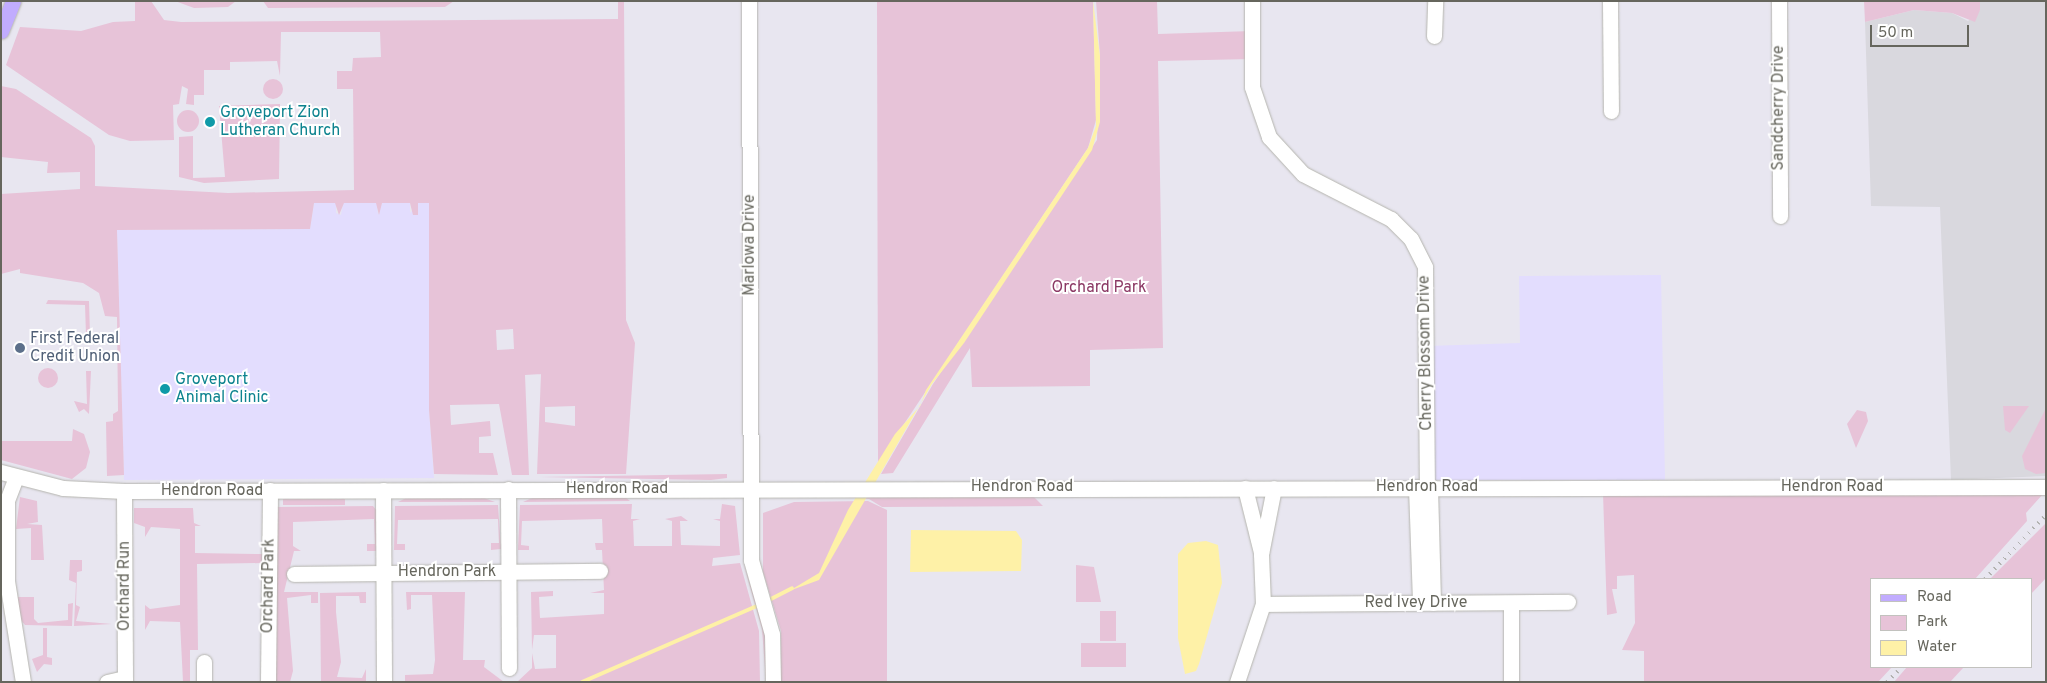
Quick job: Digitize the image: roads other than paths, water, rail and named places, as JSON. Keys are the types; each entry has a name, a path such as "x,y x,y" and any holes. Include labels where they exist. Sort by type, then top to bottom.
{"main road":[{"path":"1,31 13,1"}],"street":[{"name":"Marlowa Drive","path":"749,1 752,560 760,595 767,612 773,642 773,682"},
{"name":"Cherry Blossom Drive","path":"1252,1 1252,87 1269,137 1303,174 1390,219 1411,239 1425,267 1424,487 1426,603"},
{"path":"1434,1 1434,36"},
{"path":"1610,1 1611,112"},
{"name":"Sandcherry Drive","path":"1779,1 1780,216"},
{"name":"Hendron Road","path":"1,472 63,488 124,491 859,487 2046,487"},
{"path":"16,477 7,500 7,581 27,681"},
{"path":"1237,682 1263,604 1261,554 1245,488"},
{"path":"1261,554 1274,488"},
{"path":"508,489 509,668"},
{"name":"Orchard Park","path":"268,682 270,490"},
{"path":"383,490 384,682"},
{"name":"Orchard Run","path":"124,491 125,680"},
{"name":"Hendron Park","path":"294,574 600,571"},
{"name":"Red Ivey Drive","path":"1263,604 1568,602"},
{"path":"1511,603 1511,682"},
{"path":"204,662 204,682"},
{"path":"107,682 125,680"}],"water":[{"path":"1093,1 1100,56 1100,122 1092,150 964,343 932,384 921,403 926,390 1088,148 1096,126"},
{"path":"918,408 819,580 789,591 819,573 848,510 895,434"},
{"path":"911,530 1016,531 1022,540 1021,571 910,572"},
{"path":"1206,541 1218,545 1222,583 1199,664 1196,671 1185,674 1178,638 1178,554 1188,543"}],"waterway":[{"path":"767,601 792,588"},
{"path":"582,682 761,604"}],"railway":[{"path":"1986,578 2046,515"},
{"path":"1887,682 1901,668"}],"place":[{"name":"Groveport Zion Lutheran Church","path":"210,122"},
{"name":"First Federal Credit Union","path":"20,348"},
{"name":"Groveport Animal Clinic","path":"165,389"}]}
